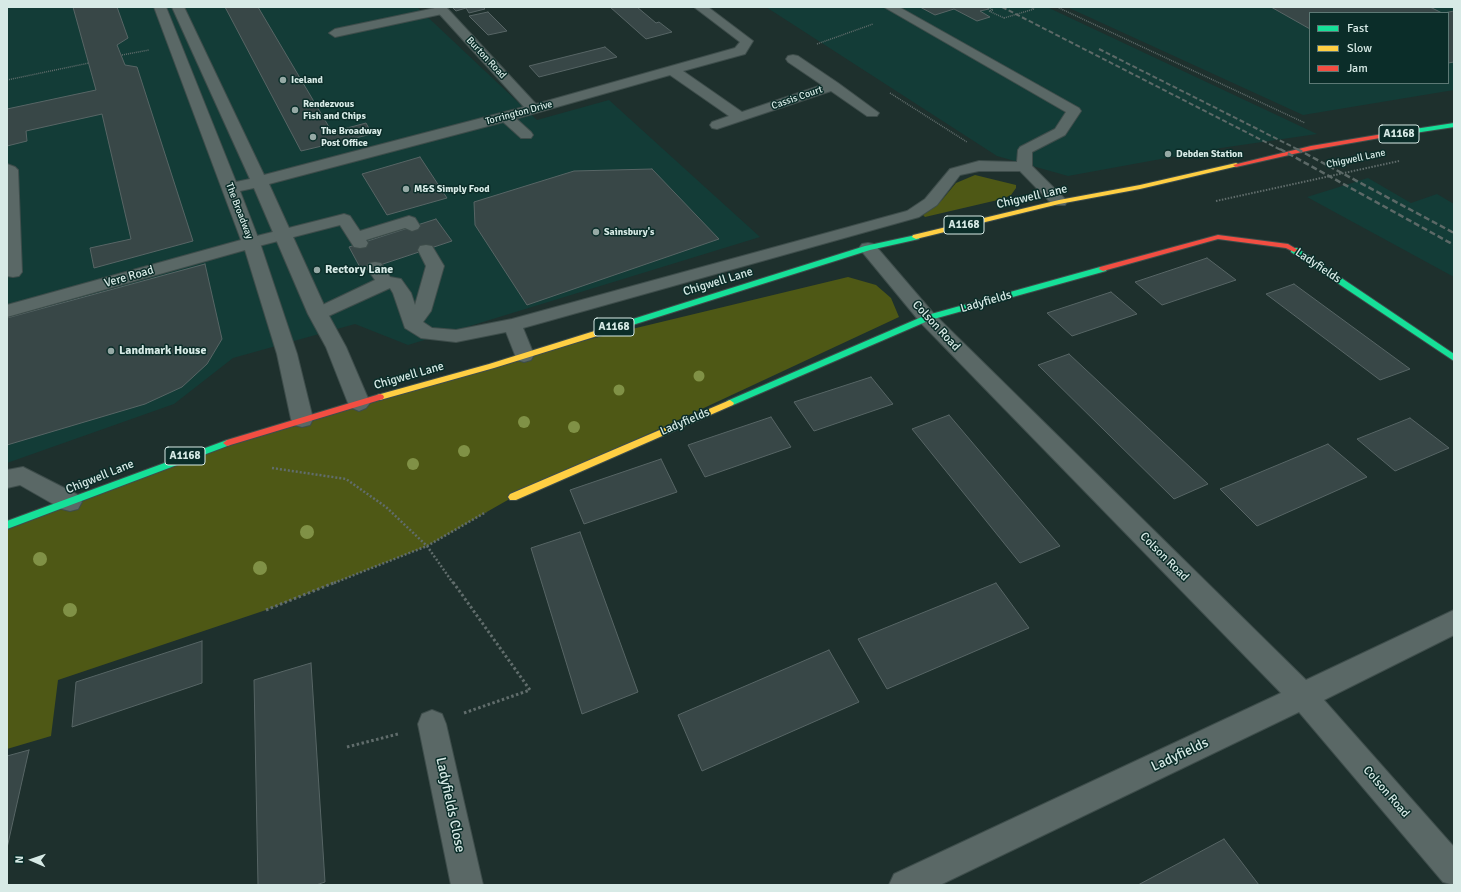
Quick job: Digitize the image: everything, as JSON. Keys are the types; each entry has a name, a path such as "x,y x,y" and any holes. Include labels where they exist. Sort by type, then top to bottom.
{"main road":[{"name":"Chigwell Lane","path":"7,525 70,502 185,456 524,355 868,248 1059,202 1140,187 1311,148 1454,125"},
{"name":"Ladyfields","path":"513,497 927,318 1218,237 1288,246 1454,358"}],"street":[{"name":"The Broadway","path":"160,7 176,45 251,243 287,354 302,420"},
{"path":"178,7 284,234 318,314 336,347 359,403"},
{"name":"Torrington Drive","path":"230,189 506,117 740,51 747,41 700,7"},
{"name":"Burton Road","path":"440,8 533,109"},
{"path":"793,59 833,86"},
{"path":"672,70 740,117"},
{"name":"Cassis Court","path":"717,125 833,86 872,113"},
{"name":"Vere Road","path":"7,311 251,243"},
{"name":"Colson Road","path":"868,248 927,318 1303,696 1454,871"},
{"path":"7,479 23,476 70,502"},
{"name":"Ladyfields","path":"906,885 1303,696 1454,622"},
{"name":"Ladyfields Close","path":"432,724 467,885"}],"lane":[{"path":"890,7 990,66 1074,111 1060,132 1025,150 1024,167"},
{"path":"335,34 440,8"},
{"path":"506,117 526,135"},
{"path":"318,314 385,282 395,283 402,293 412,324 428,334 456,336 512,325 913,214 931,202 954,172 979,166 1024,167 1059,202"},
{"path":"7,169 10,170 13,272"},
{"path":"251,243 344,219 358,240 409,221 412,226"},
{"path":"412,324 422,311 435,266 426,250"},
{"path":"375,266 385,282"},
{"path":"512,325 524,355"}],"path":[{"path":"988,7 993,10 989,11 1004,18 1034,9 1030,7"},
{"path":"1057,7 1283,111 1310,126"},
{"path":"820,49 814,45 902,14"},
{"path":"7,80 89,63"},
{"path":"886,91 971,144"},
{"name":"Chigwell Lane","path":"1216,201 1400,161"},
{"path":"272,468 346,479 386,507 427,546 530,690 432,724 347,747"},
{"path":"266,610 427,546 513,497"}],"shaded area":[{"path":"7,7 417,7 537,120 609,100 760,237 408,345 355,324 233,358 174,404 7,463"},
{"path":"766,7 1047,7 1317,134 1221,148 1068,176 997,156"},
{"path":"1067,7 1454,7 1454,90 1303,115"},
{"path":"1368,178 1411,203 1437,194 1454,204 1454,277 1307,197"}],"green space":[{"path":"975,175 1016,185 1016,188 1011,195 1002,199 925,217 921,213 942,200 956,183"},
{"path":"848,277 876,285 891,298 899,317 513,497 427,546 266,610 58,680 51,736 7,749 7,524 185,456 524,355"}],"building":[{"path":"73,7 117,7 128,38 117,45 125,65 137,67 193,241 94,268 90,248 131,239 102,114 26,131 27,141 7,146 7,109 96,90"},
{"path":"225,7 258,7 332,132 366,123 372,134 301,151"},
{"path":"452,7 483,7 485,9 469,13 466,8 456,11"},
{"path":"610,7 637,7 656,23 659,22 672,32 646,39"},
{"path":"920,7 986,7 989,9 980,11 990,17 977,21 954,9 935,15"},
{"path":"1271,7 1430,7 1440,12 1309,12 1309,28"},
{"path":"1454,11 1454,62 1449,63 1449,12"},
{"path":"488,12 507,31 488,35 469,16"},
{"path":"605,47 617,57 539,77 529,66"},
{"name":"M&S Simply Food","path":"420,157 447,198 387,215 362,174"},
{"name":"Sainsbury's","path":"652,169 719,239 527,305 475,225 474,202 574,171"},
{"path":"436,219 452,241 362,271 349,247"},
{"path":"1207,258 1236,280 1162,305 1135,282"},
{"name":"Landmark House","path":"205,264 222,339 207,364 182,387 145,404 7,445 7,318"},
{"path":"1294,284 1410,369 1380,380 1266,294"},
{"path":"1111,292 1137,314 1072,336 1047,313"},
{"path":"1069,354 1208,484 1174,499 1038,365"},
{"path":"871,377 893,404 814,431 794,402"},
{"path":"949,415 1060,546 1020,563 912,429"},
{"path":"771,417 791,447 705,477 688,445"},
{"path":"1410,418 1449,448 1395,471 1357,439"},
{"path":"1328,444 1367,477 1257,526 1220,489"},
{"path":"661,459 677,492 584,524 570,490"},
{"path":"580,532 638,692 582,714 531,548"},
{"path":"996,583 1029,628 887,689 858,639"},
{"path":"202,641 202,683 72,727 76,682"},
{"path":"829,650 859,702 702,771 678,715"},
{"path":"311,663 325,882 316,885 258,885 254,680"},
{"path":"29,750 7,848 7,756"},
{"path":"1224,839 1259,885 1138,885"}],"railway":[{"path":"1002,7 1281,150"},
{"path":"1099,49 1299,150"},
{"path":"1280,149 1454,245"},
{"path":"1297,149 1454,233"}],"traffic: fast":[{"path":"1395,134 1454,125"},
{"path":"620,326 868,248 916,237"},
{"path":"1294,250 1454,358"},
{"path":"730,403 927,318 1103,269"},
{"path":"7,525 227,443"}],"traffic: slow":[{"path":"916,237 1059,202 1140,187 1236,165"},
{"path":"380,397 491,366 620,326"},
{"path":"513,497 730,403"}],"traffic: jam":[{"path":"1236,165 1311,148 1395,134"},
{"path":"1103,269 1218,237 1288,246 1294,250"},
{"path":"227,443 380,397"}],"place":[{"name":"Iceland","path":"283,80"},
{"name":"Rendezvous Fish and Chips","path":"295,110"},
{"name":"The Broadway Post Office","path":"313,137"},
{"name":"Debden Station","path":"1168,154"},
{"name":"M&S Simply Food","path":"406,189"},
{"name":"Sainsbury's","path":"596,232"},
{"name":"Rectory Lane","path":"317,270"},
{"name":"Landmark House","path":"111,351"}]}
